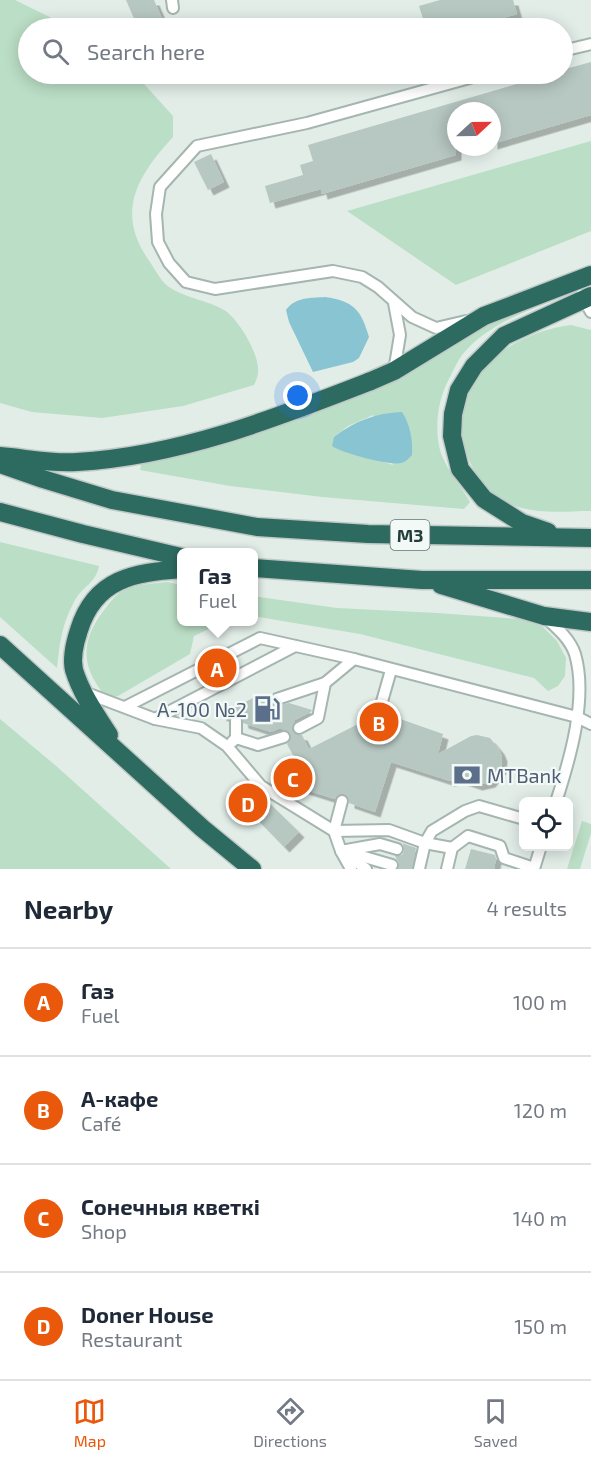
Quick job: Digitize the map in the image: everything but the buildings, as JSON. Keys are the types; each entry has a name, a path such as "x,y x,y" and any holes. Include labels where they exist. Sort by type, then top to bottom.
{"highway":[{"path":"0,456 75,463 133,456 231,433 394,371 484,316 583,278"},
{"path":"564,537 522,523 484,499 460,469 452,436 453,414 459,390 474,366 504,336 588,302"},
{"name":"М3","path":"0,464 112,500 257,527 368,534 591,538"},
{"path":"0,512 177,555"},
{"name":"М3","path":"258,568 422,579 591,580"},
{"path":"122,754 84,692 74,669 74,646 81,621 92,603 109,586 130,576 177,570"},
{"path":"422,579 544,616 591,622"},
{"path":"0,645 202,828 252,869"}],"lane":[{"path":"573,48 591,44"},
{"path":"448,84 308,123 198,146 160,187 156,214 158,242 169,263 186,282 215,289 333,272 362,277 378,287 412,317 436,328 484,316"},
{"path":"583,278 588,302"},
{"path":"394,303 400,335 394,371"},
{"path":"544,616 562,632 574,653 579,686 577,717 557,797"},
{"path":"125,708 260,638 354,659 577,717 591,724"},
{"path":"154,719 295,646"},
{"path":"277,699 325,683 354,659"},
{"path":"379,712 391,670"},
{"path":"299,728 318,718 325,683"},
{"path":"84,692 154,719 201,728 227,746 261,786 334,831 388,830 425,843 452,848"},
{"path":"227,746 236,738 236,721"},
{"path":"236,738 258,745 284,737"},
{"path":"342,801 334,831 351,869"},
{"path":"420,861 425,843 432,831 465,811 479,806 519,818"},
{"path":"447,869 452,848 468,836 500,846 504,858 500,869"},
{"path":"341,851 380,844 397,849"},
{"path":"341,851 392,865"},
{"path":"341,851 357,869"},
{"path":"341,851 366,869"},
{"path":"504,858 534,869 539,851"}],"green space":[{"path":"0,0 15,0 52,18 18,18 18,84 144,84 173,116 173,137 150,166 135,195 132,211 133,227 139,244 166,285 230,314 252,347 258,372 254,385 183,406 102,418 32,412 0,403"},
{"path":"591,141 591,231 456,285 347,211"},
{"path":"566,292 569,294 511,318 485,334 462,355 445,387 438,420 439,446 448,468 470,502 464,509 322,497 230,486 140,470 142,461 176,453","holes":["373,415 393,465 372,458 334,437 348,426"]},
{"path":"571,325 591,330 591,511 552,512 522,508 504,501 476,474 468,457 462,430 464,400 472,383 498,354 533,335"},
{"path":"0,542 99,566 95,577 78,595 67,617 57,668 0,617"},
{"path":"167,582 177,584 177,626 215,626 194,636 190,654 118,696 107,698 89,668 87,649 89,639 99,617 115,597 126,589"},
{"path":"258,597 337,608 519,619 543,627 557,641 566,658 565,676 558,686 548,691 534,678 360,634 258,617"},
{"path":"0,719 55,765 171,869 0,869"},
{"path":"582,821 591,824 591,833 580,869 567,869"}],"water":[{"path":"325,297 343,301 354,308 363,320 369,337 359,358 353,362 313,372 289,322 286,310 298,300"},
{"path":"402,412 409,427 412,444 412,455 404,462 377,461 332,446 334,437 358,422 374,416"}],"place":[{"name":"Газ","path":"217,668"},
{"name":"А-100 №2","path":"267,709"},
{"name":"А-кафе","path":"379,722"},
{"name":"MTBank","path":"467,775"},
{"name":"Сонечныя кветкі","path":"293,778"},
{"name":"Doner House","path":"248,803"}]}
